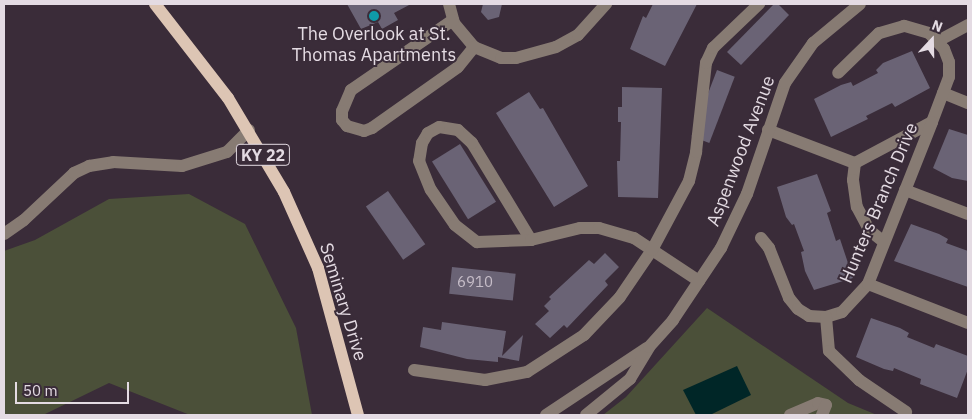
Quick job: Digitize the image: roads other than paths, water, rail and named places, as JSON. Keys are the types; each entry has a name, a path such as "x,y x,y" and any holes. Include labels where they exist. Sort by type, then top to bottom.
{"main road":[{"name":"Seminary Drive","path":"157,5 217,83 249,130 284,192 318,268 358,415"}],"street":[{"path":"448,4 453,20 474,47 501,58 533,55 578,34 606,4"},
{"path":"414,370 485,380 507,378 541,365 584,335 620,297 652,250 689,180 696,152 706,63 722,36 759,4"},
{"name":"Aspenwood Avenue","path":"586,415 630,379 649,347 673,320 699,281 736,219 785,83 799,60 832,24 860,4"},
{"path":"453,20 351,90 342,111 342,120 347,126 364,131 372,128 458,67 474,47"},
{"path":"938,41 968,25"},
{"name":"Hunters Branch Drive","path":"826,317 842,312 868,284 949,77 949,62 938,41 918,27 896,26 879,33 838,73"},
{"path":"943,93 968,103"},
{"name":"Hunters Branch Drive","path":"855,163 932,122"},
{"path":"531,240 472,143 458,130 439,127 428,133 422,143 419,162 431,190 455,225 477,242 531,240 580,228 599,228 634,238 699,281"},
{"path":"4,234 24,220 74,173 88,166 112,162 182,166 228,152 249,130"},
{"path":"768,130 855,163 853,180 857,207 869,230 884,242"},
{"path":"905,190 968,214"},
{"path":"761,238 769,248 789,298 798,309 809,316 826,317 829,351 858,380 906,412"},
{"path":"868,284 968,323"},
{"name":"Aspenwood Avenue","path":"546,415 649,347"},
{"path":"790,415 818,403 826,405 822,415"}],"place":[{"name":"The Overlook at St. Thomas Apartments","path":"374,16"}]}
